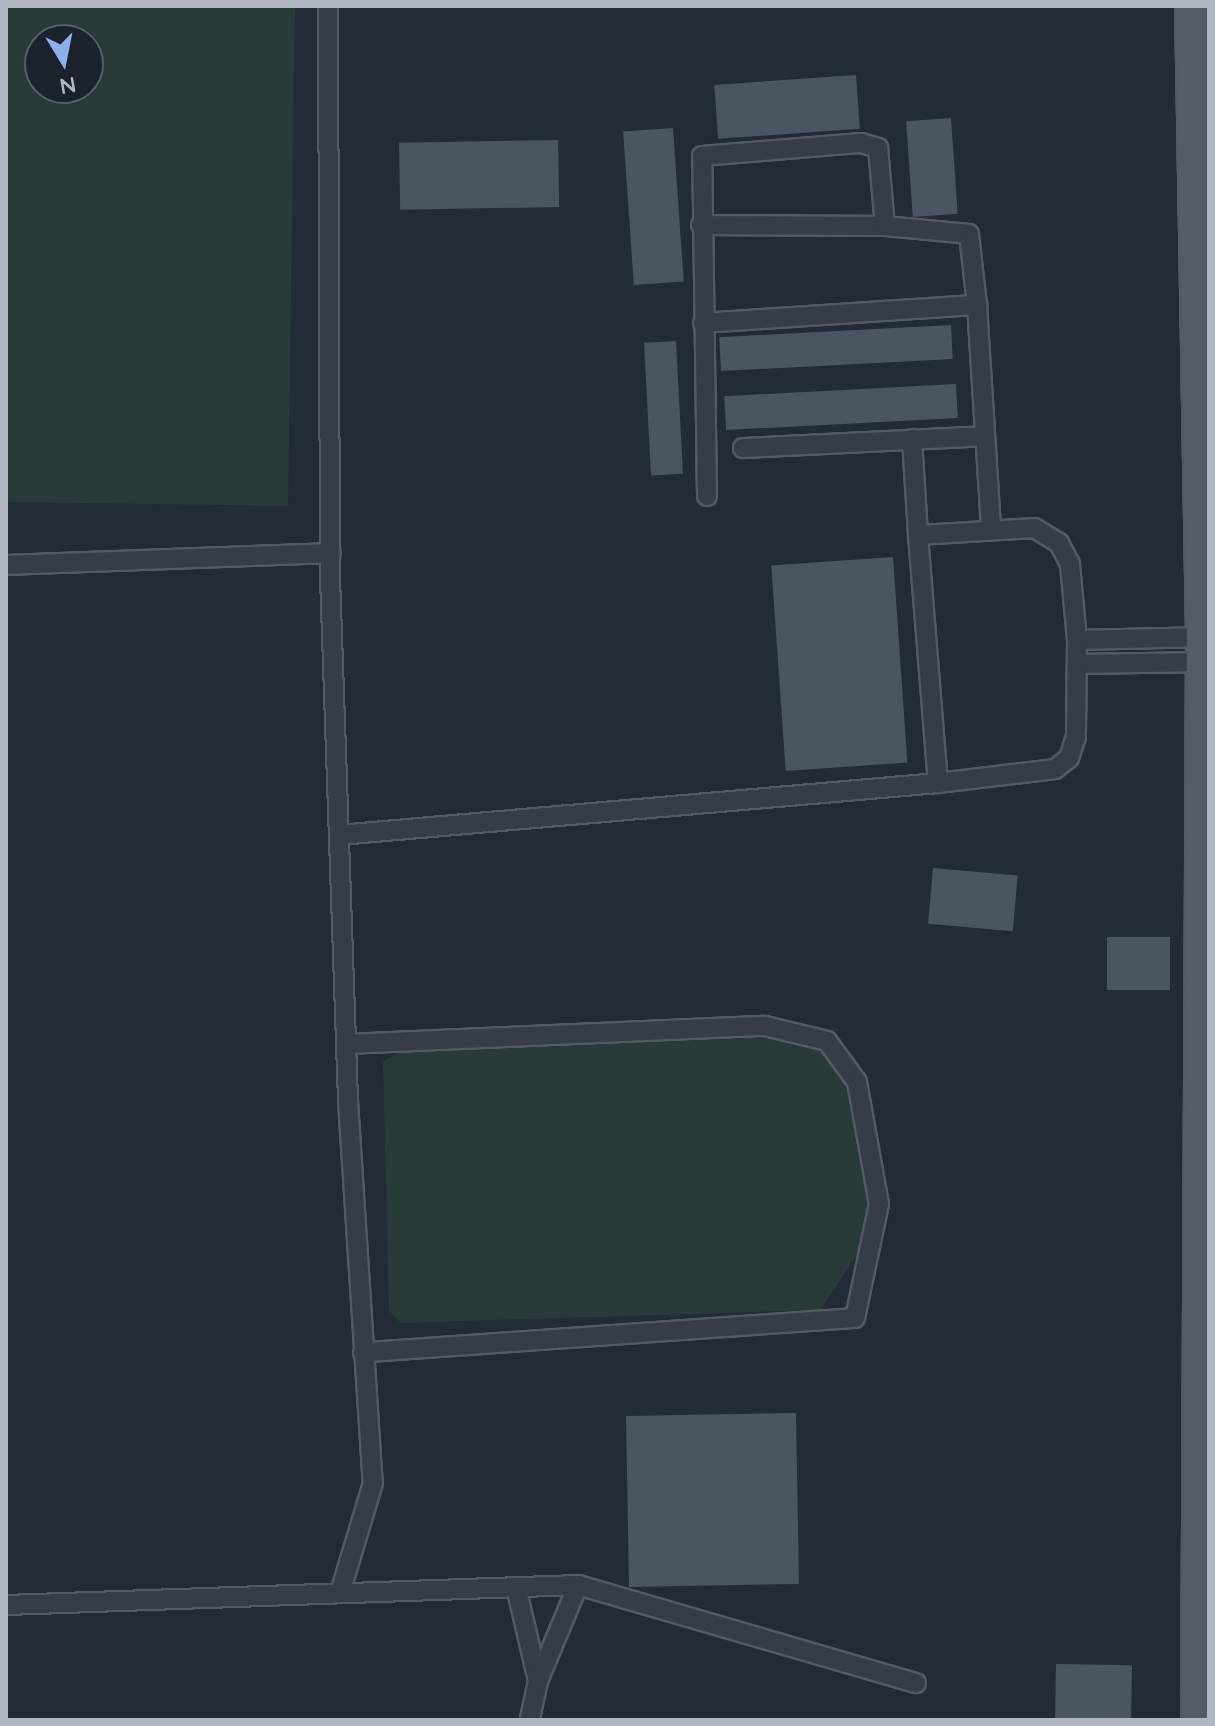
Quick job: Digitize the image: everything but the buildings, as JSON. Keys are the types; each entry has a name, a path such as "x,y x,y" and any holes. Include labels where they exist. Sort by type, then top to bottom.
{"main road":[{"path":"1198,6 1209,637 1204,1720"}],"lane":[{"path":"328,6 331,553 339,835 346,1044 373,1483 340,1593"},
{"path":"707,496 700,163 709,151 861,143 882,155 885,226"},
{"path":"701,225 885,226 969,234 977,305 991,526"},
{"path":"703,323 977,305"},
{"path":"743,448 985,436"},
{"path":"912,439 938,783"},
{"path":"339,835 938,783 1063,764 1076,736 1077,640 1070,564 1059,543 1034,528 991,526 918,535"},
{"path":"6,565 331,553"},
{"path":"1077,640 1209,637"},
{"path":"1077,664 1208,662"},
{"path":"346,1044 765,1026 827,1041 857,1082 879,1204 855,1318 363,1352"},
{"path":"6,1605 578,1585 916,1683"},
{"path":"530,1720 538,1681 578,1585"},
{"path":"516,1587 538,1681"}],"shaded area":[{"path":"6,6 295,6 288,506 6,502"},
{"path":"805,1033 857,1098 870,1203 866,1241 820,1310 401,1323 389,1311 383,1062 404,1049"}]}
